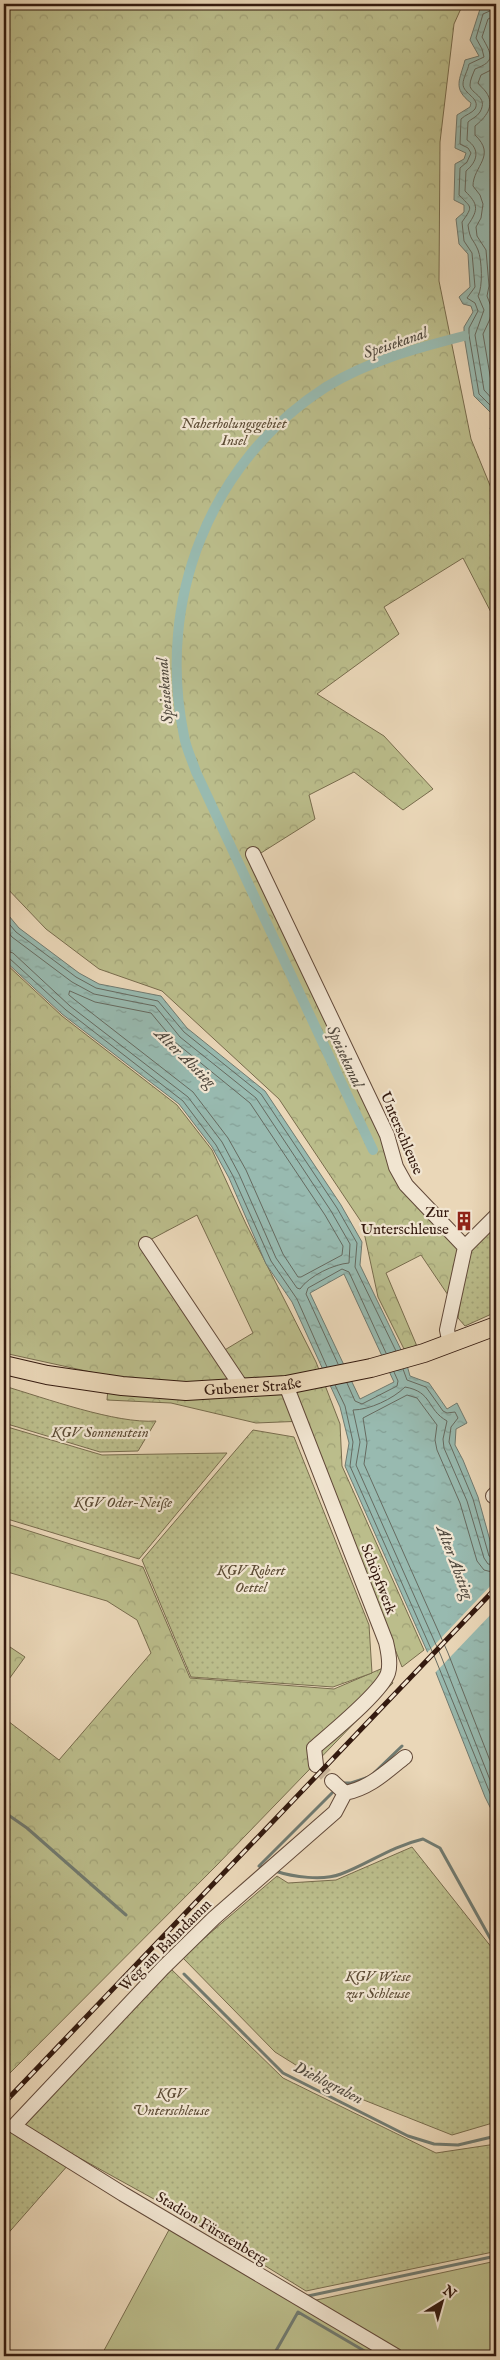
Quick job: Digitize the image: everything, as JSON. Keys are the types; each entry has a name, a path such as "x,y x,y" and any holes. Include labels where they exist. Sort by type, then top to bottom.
{"main road":[{"name":"Gubener Straße","path":"4,1365 46,1375 122,1386 186,1391 286,1384 371,1368 411,1357 496,1326"}],"street":[{"name":"Unterschleuse","path":"253,854 388,1135 396,1167 406,1185 465,1247"},
{"path":"450,1344 447,1330 465,1247 496,1216"},
{"path":"146,1244 241,1386"},
{"name":"Schöpfwerk","path":"286,1384 386,1642 389,1658 388,1673 380,1686 314,1748 316,1765"},
{"path":"332,1781 345,1794 369,1786 405,1757"},
{"name":"Weg am Bahndamm","path":"14,2126 163,1968 214,1918 335,1812 345,1794"},
{"name":"Stadion Fürstenberg","path":"14,2126 132,2199 396,2356"}],"green space":[{"name":"Naherholungsgebiet Insel","path":"4,4 463,4 454,24 440,142 439,281 471,439 496,500 496,622 463,558 384,607 399,634 317,694 384,736 433,789 403,810 354,772 309,795 315,819 253,858 386,1134 394,1167 463,1247 452,1301 421,1255 386,1273 419,1351 407,1355 378,1297 362,1223 279,1099 162,991 99,969 46,929 4,885"},
{"path":"4,962 62,1016 177,1105 212,1150 246,1224 316,1362 340,1424 342,1466 424,1650 402,1667 305,1421 256,1423 171,1403 107,1400 109,1376 4,1353","holes":["197,1215 253,1333 223,1351 148,1241"]},
{"path":"496,1220 496,1312 465,1326 458,1318 468,1249"},
{"name":"KGV Sonnenstein","path":"4,1386 101,1414 140,1421 156,1421 138,1451 100,1452 4,1423"},
{"name":"KGV Oder-Neiße","path":"4,1426 102,1455 227,1453 139,1559 4,1518"},
{"name":"KGV Robert Oettel","path":"253,1430 294,1437 369,1625 372,1673 333,1687 191,1677 142,1560"},
{"path":"4,1523 143,1567 190,1678 334,1689 383,1668 393,1683 217,1865 4,2079 4,1718 59,1760 151,1653 137,1620 107,1601 4,1571"},
{"path":"4,1643 25,1657 4,1686"},
{"name":"KGV Wiese zur Schleuse","path":"412,1847 496,1953 496,2122 452,2135 331,2087 275,2052 182,1957 277,1876 288,1883 336,1880"},
{"name":"KGV Unterschleuse","path":"170,1968 283,2078 436,2153 496,2144 496,2244 493,2252 306,2291 181,2214 76,2156 4,2238 4,2136"},
{"path":"170,2228 298,2304 496,2261 496,2356 101,2356"}],"water":[{"path":"490,4 496,4 496,431 490,429 494,416 474,396 464,336 464,327 473,312 471,306 463,304 459,297 470,287 468,254 459,244 456,219 464,212 464,205 454,200 455,164 464,159 466,153 455,148 457,115 470,107 471,103 461,93 459,83 465,60 479,56 470,40 480,9"},
{"name":"Alter Abstieg","path":"4,910 19,928 79,973 99,984 161,996 187,1028 265,1091 341,1205 362,1242 360,1265 405,1358 410,1376 429,1383 447,1409 457,1403 467,1423 456,1429 455,1445 478,1497 496,1562 496,1819 485,1797 431,1660 345,1466 349,1443 340,1407 292,1302 266,1264 229,1178 212,1147 179,1104 62,1014 4,960","holes":["344,1274 394,1382 360,1399 310,1293"]}],"pier":[{"path":"496,1580 496,1609 433,1675 425,1655"}],"waterway":[{"name":"Speisekanal","path":"373,1150 196,772 185,740 177,685 178,635 186,586 201,539 222,495 251,454 285,418 326,387 359,370 393,356 464,336"},
{"path":"374,1773 402,1746"},
{"path":"342,1783 351,1783 369,1777"},
{"path":"265,1868 259,1866 332,1793"},
{"name":"Diehlograben","path":"4,1812 27,1828 126,1915"},
{"path":"275,1871 308,1877 334,1876 351,1870 400,1846 423,1839 440,1848 496,1946"},
{"name":"Diehlograben","path":"184,1974 283,2073 408,2136 434,2144 458,2145 496,2136"},
{"path":"308,2296 496,2256"},
{"path":"273,2356 298,2312 373,2356"}],"tunnel":[{"path":"316,1765 332,1781"}],"railway":[{"path":"4,2103 496,1588"}],"place":[{"name":"Zur Unterschleuse","path":"464,1221"}]}
